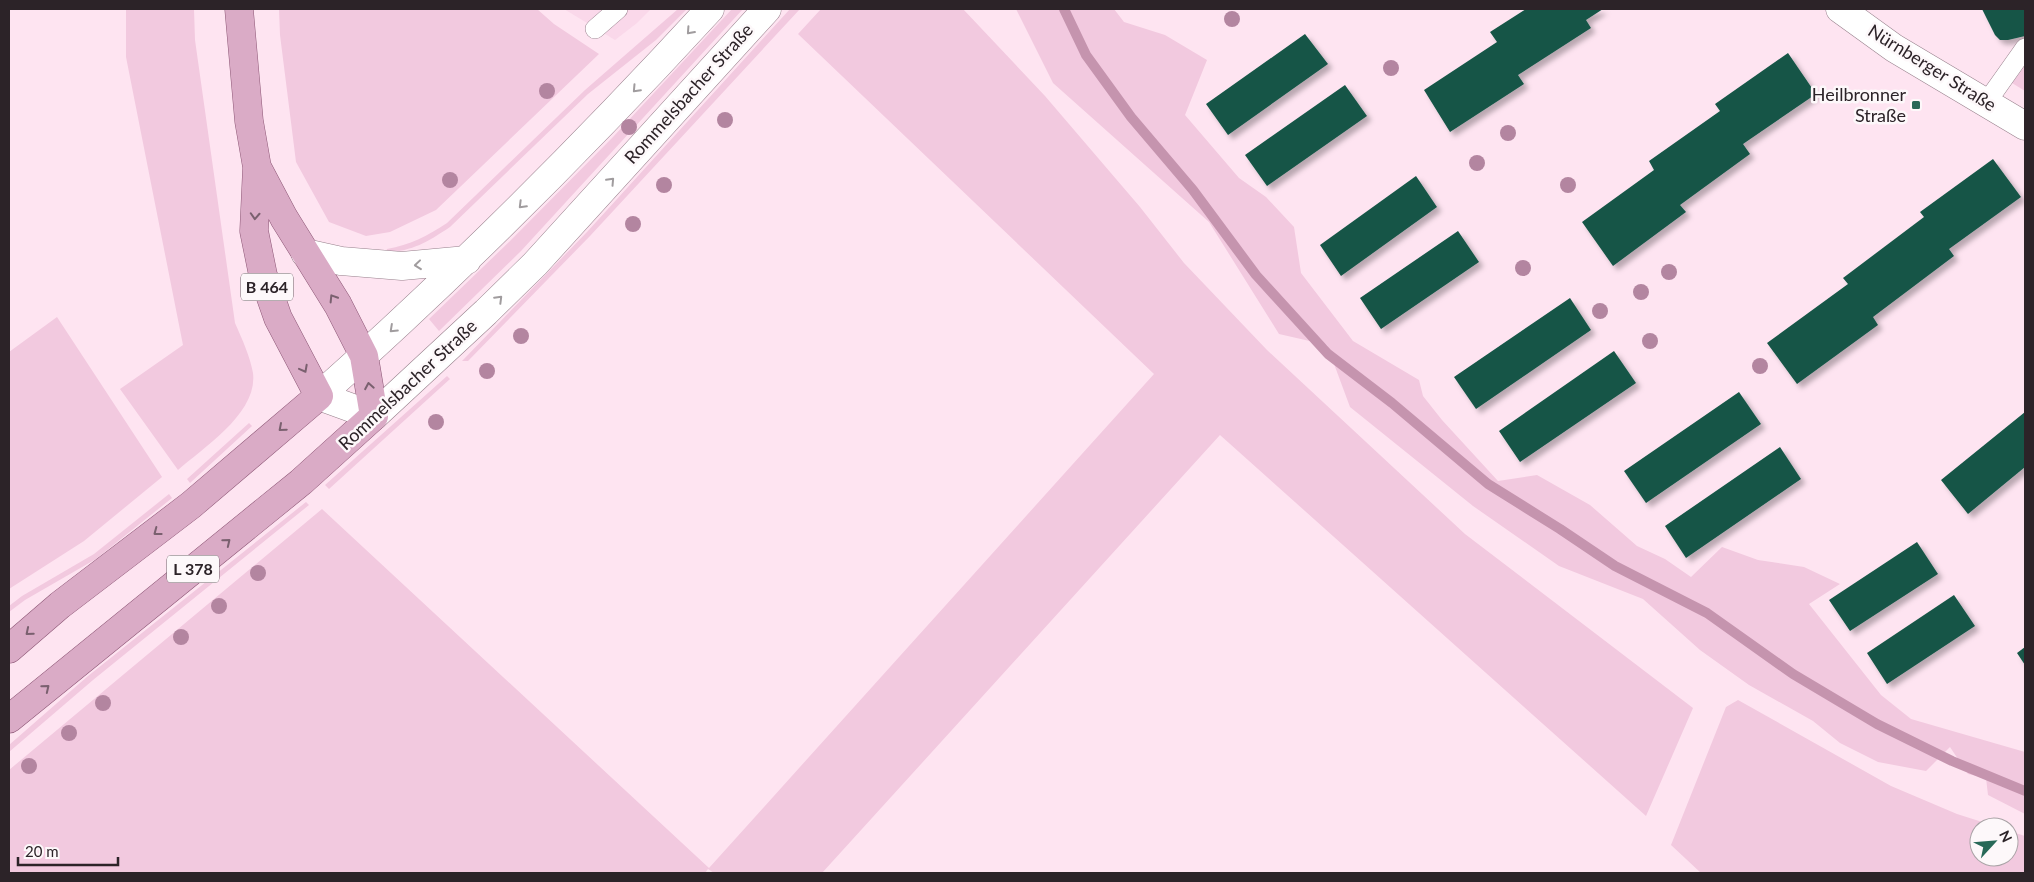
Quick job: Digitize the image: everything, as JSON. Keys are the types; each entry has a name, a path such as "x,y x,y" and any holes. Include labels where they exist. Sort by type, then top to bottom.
{"main road":[{"name":"B 464","path":"239,9 249,121 257,167 254,231 263,275 278,318 319,396"},
{"name":"L 378","path":"9,649 60,605 191,505 364,356 467,260 605,122 710,9"},
{"name":"Rommelsbacher Straße","path":"9,719 301,482 486,312 535,264 767,9"},
{"name":"Nürnberger Straße","path":"1840,9 1894,48 2025,126"},
{"name":"B 464","path":"257,167 305,253 338,305 364,356 374,416"},
{"name":"B 464","path":"305,253 340,261 402,266 467,260"},
{"path":"319,396 374,416"}],"lane":[{"path":"595,29 618,9"},
{"path":"1986,103 2025,48"}],"shaded area":[{"path":"126,9 194,9 195,40 235,323 248,354 253,373 252,388 247,402 238,415 214,440 178,470 120,389 183,345 126,57"},
{"path":"279,9 537,9 554,24 599,54 436,210 390,232 366,236 329,222 296,162 280,35"},
{"path":"564,9 651,9 615,40"},
{"path":"678,9 687,9 656,40 588,94 450,227 420,245 386,253 387,249 418,239 447,223 585,90"},
{"path":"732,9 743,9 521,251 439,331 429,319 510,241 613,137"},
{"path":"790,9 800,9 590,236 468,361 462,361 587,232"},
{"path":"821,9 963,9 1045,96 1140,207 1184,263 1267,350 1465,534 1693,708 1646,816 1220,435 822,873 714,873 708,869 705,873 9,873 9,770 322,509 709,868 1154,374 798,34"},
{"path":"1016,9 1114,9 1124,22 1165,35 1207,60 1185,115 1239,178 1266,197 1294,227 1301,273 1353,341 1419,380 1423,396 1442,420 1498,481 1537,475 1590,505 1637,546 1665,559 1691,577 1722,547 1758,560 1804,567 1840,584 1809,604 1881,695 1911,719 2025,752 2025,814 1988,795 1986,778 1968,774 1950,747 1926,771 1878,762 1840,743 1813,721 1749,685 1700,650 1643,599 1559,566 1473,506 1350,407 1327,345 1279,334 1209,222 1053,83"},
{"path":"2025,66 2025,91 2012,83"},
{"path":"57,317 162,477 84,541 9,589 9,352"},
{"path":"447,376 450,379 329,489 325,485"},
{"path":"249,423 252,426 190,483 187,479"},
{"path":"169,494 172,498 96,559 25,600 9,612 9,606 22,596 94,554"},
{"path":"306,502 309,505 93,680 9,752 9,745 88,676"},
{"path":"1738,700 1891,786 1969,818 1969,867 2019,867 2019,834 2025,836 2025,873 1701,873 1671,845 1726,707"}],"building":[{"path":"1526,9 1603,9 1586,20 1591,28 1518,75 1524,84 1450,132 1424,90 1497,42 1490,32"},
{"path":"1982,9 2025,9 2025,36 2000,40 1995,35"},
{"path":"1305,34 1328,64 1228,135 1206,104"},
{"path":"1788,53 1816,94 1743,144 1750,154 1680,205 1686,212 1613,266 1582,222 1654,170 1649,161 1720,111 1715,104"},
{"path":"1345,85 1367,116 1267,186 1245,155"},
{"path":"1993,159 2021,197 1949,249 1954,256 1873,317 1878,325 1797,384 1767,343 1848,284 1843,278 1924,217 1920,212"},
{"path":"1416,176 1437,207 1341,276 1320,245"},
{"path":"1458,231 1479,262 1381,329 1360,298"},
{"path":"1570,298 1591,330 1476,409 1454,377"},
{"path":"1614,351 1636,383 1520,462 1499,431"},
{"path":"1739,392 1761,424 1646,503 1624,471"},
{"path":"2025,412 2025,467 1968,514 1941,480"},
{"path":"1780,447 1801,479 1686,558 1665,526"},
{"path":"1917,542 1938,574 1850,631 1829,600"},
{"path":"1954,595 1975,626 1887,684 1867,653"},
{"path":"2025,647 2025,665 2017,653"}],"waterway":[{"path":"1064,9 1086,55 1131,117 1193,190 1256,275 1328,354 1392,403 1488,484 1615,566 1707,613 1793,674 1877,724 1952,761 2025,791"}],"place":[{"name":"Heilbronner Straße","path":"1916,105"}]}
